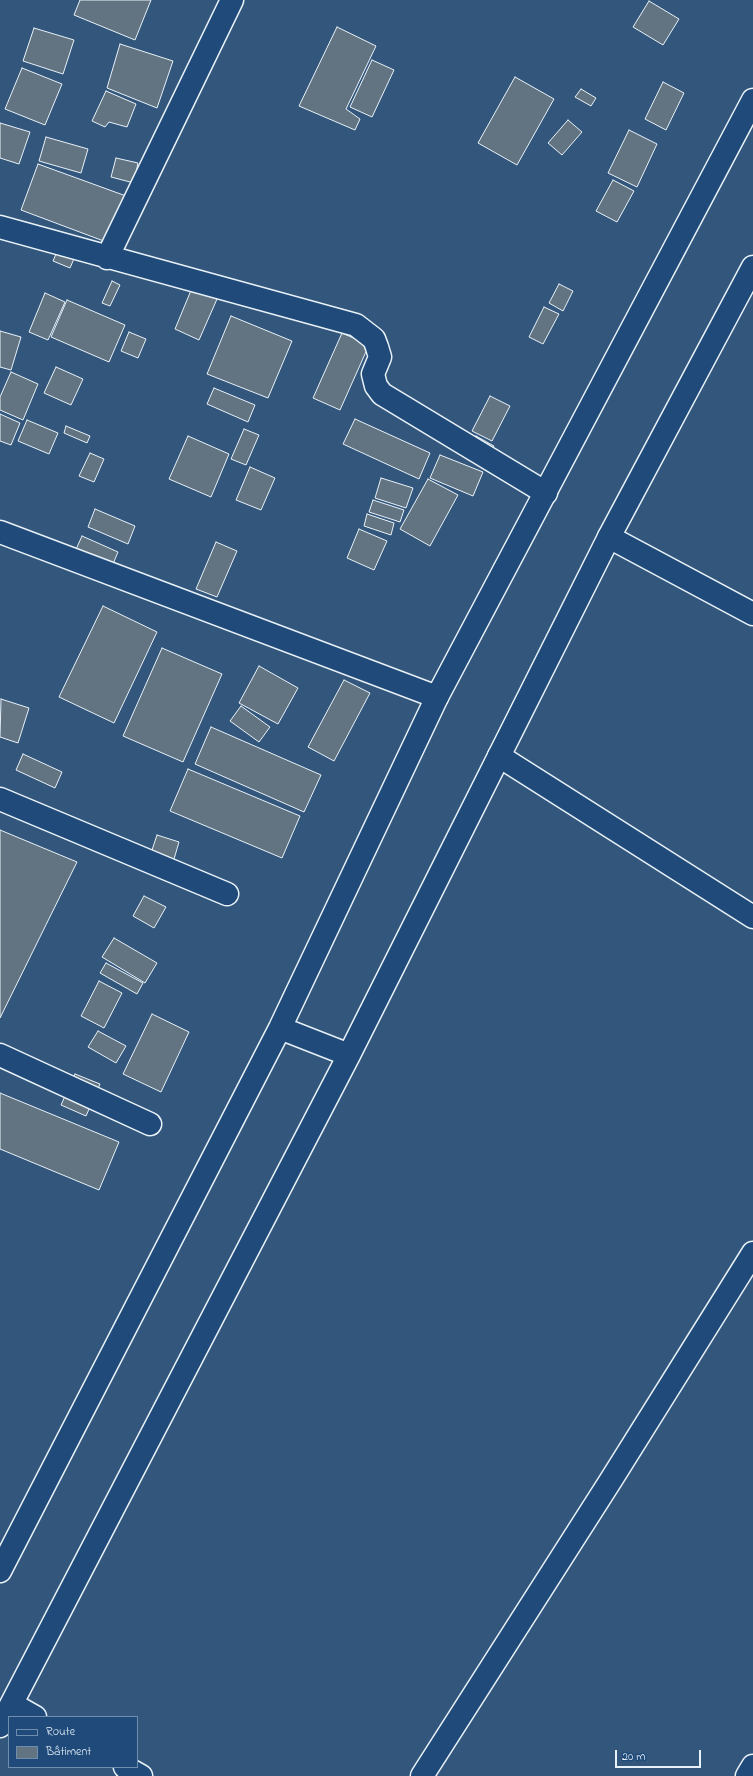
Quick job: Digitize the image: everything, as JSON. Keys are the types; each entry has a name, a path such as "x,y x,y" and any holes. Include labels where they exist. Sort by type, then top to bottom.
{"main road":[{"path":"107,258 232,0"},
{"path":"0,1571 280,1028 437,697 753,100"},
{"path":"0,227 107,258 356,325 374,339 380,358 373,374 376,386 382,394 546,492"},
{"path":"0,1726 349,1055 609,537 753,267"},
{"path":"0,532 437,697"},
{"path":"609,537 753,614"},
{"path":"499,756 753,917"},
{"path":"0,799 227,894"},
{"path":"280,1028 349,1055"},
{"path":"0,1055 150,1124"},
{"path":"422,1776 611,1480 753,1253"},
{"path":"12,1704 33,1716"},
{"path":"748,1776 753,1766"},
{"path":"127,1768 141,1776"}],"building":[{"path":"80,0 151,0 135,40 74,15"},
{"path":"649,1 679,19 663,45 633,27"},
{"path":"337,27 376,46 346,109 360,119 355,130 299,106"},
{"path":"34,28 74,40 63,74 23,61"},
{"path":"120,44 173,61 157,108 107,88"},
{"path":"372,60 394,70 372,117 350,107"},
{"path":"22,68 62,84 45,125 5,109"},
{"path":"515,77 554,99 517,165 478,143"},
{"path":"663,82 684,93 666,130 645,119"},
{"path":"581,89 596,98 591,106 575,97"},
{"path":"106,91 136,104 127,127 109,122 105,127 92,121"},
{"path":"568,120 582,132 562,155 548,143"},
{"path":"0,123 30,132 19,164 0,158"},
{"path":"629,130 657,144 637,187 608,173"},
{"path":"46,137 88,149 81,173 39,161"},
{"path":"116,158 138,163 134,183 111,177"},
{"path":"38,164 126,196 109,243 21,210"},
{"path":"613,180 634,191 617,222 596,211"},
{"path":"59,247 76,254 70,268 53,261"},
{"path":"112,281 120,285 110,306 102,303"},
{"path":"559,284 573,291 563,311 549,303"},
{"path":"192,288 217,299 199,340 175,329"},
{"path":"45,293 65,302 48,340 29,332"},
{"path":"67,300 125,325 109,362 51,337"},
{"path":"544,307 559,314 543,344 529,337"},
{"path":"231,316 292,341 268,398 207,374"},
{"path":"0,331 21,337 11,370 0,367"},
{"path":"129,332 146,339 138,358 121,351"},
{"path":"342,333 369,345 340,410 313,398"},
{"path":"56,367 83,379 71,405 44,393"},
{"path":"11,372 38,384 23,420 0,410 0,397"},
{"path":"214,388 255,405 248,422 207,404"},
{"path":"490,396 510,406 492,441 472,431"},
{"path":"0,414 20,423 11,445 0,441"},
{"path":"355,419 430,453 419,479 343,444"},
{"path":"27,420 58,433 49,454 18,441"},
{"path":"66,426 90,436 87,443 64,433"},
{"path":"244,429 259,435 246,465 231,459"},
{"path":"188,436 229,454 211,497 169,479"},
{"path":"476,436 494,446 489,454 472,444"},
{"path":"90,453 104,459 94,482 79,476"},
{"path":"440,455 483,472 473,496 430,478"},
{"path":"250,467 275,478 261,510 236,500"},
{"path":"381,478 413,488 406,508 375,498"},
{"path":"428,479 458,495 430,546 400,529"},
{"path":"373,500 404,510 400,522 369,512"},
{"path":"95,509 135,526 128,544 88,527"},
{"path":"367,514 394,523 391,535 364,526"},
{"path":"359,529 387,541 374,570 347,558"},
{"path":"82,536 118,552 110,571 73,556"},
{"path":"216,542 237,551 217,597 196,589"},
{"path":"103,606 157,632 114,723 59,697"},
{"path":"162,648 222,674 183,762 123,736"},
{"path":"259,666 298,688 278,724 239,703"},
{"path":"344,680 370,693 334,761 308,747"},
{"path":"1,699 29,708 18,743 0,737"},
{"path":"241,706 270,727 259,742 230,721"},
{"path":"211,727 321,775 304,812 195,764"},
{"path":"23,754 62,772 55,788 16,770"},
{"path":"188,769 300,816 282,858 170,811"},
{"path":"0,830 77,862 0,1018"},
{"path":"157,835 179,842 172,866 149,859"},
{"path":"144,896 166,907 154,928 133,916"},
{"path":"114,938 157,963 145,983 102,957"},
{"path":"106,963 143,983 137,994 100,973"},
{"path":"99,981 122,993 104,1028 81,1016"},
{"path":"152,1014 189,1032 161,1092 123,1074"},
{"path":"98,1031 126,1046 116,1063 88,1047"},
{"path":"75,1074 100,1084 86,1116 61,1105"},
{"path":"0,1093 119,1142 99,1190 0,1149"}]}
